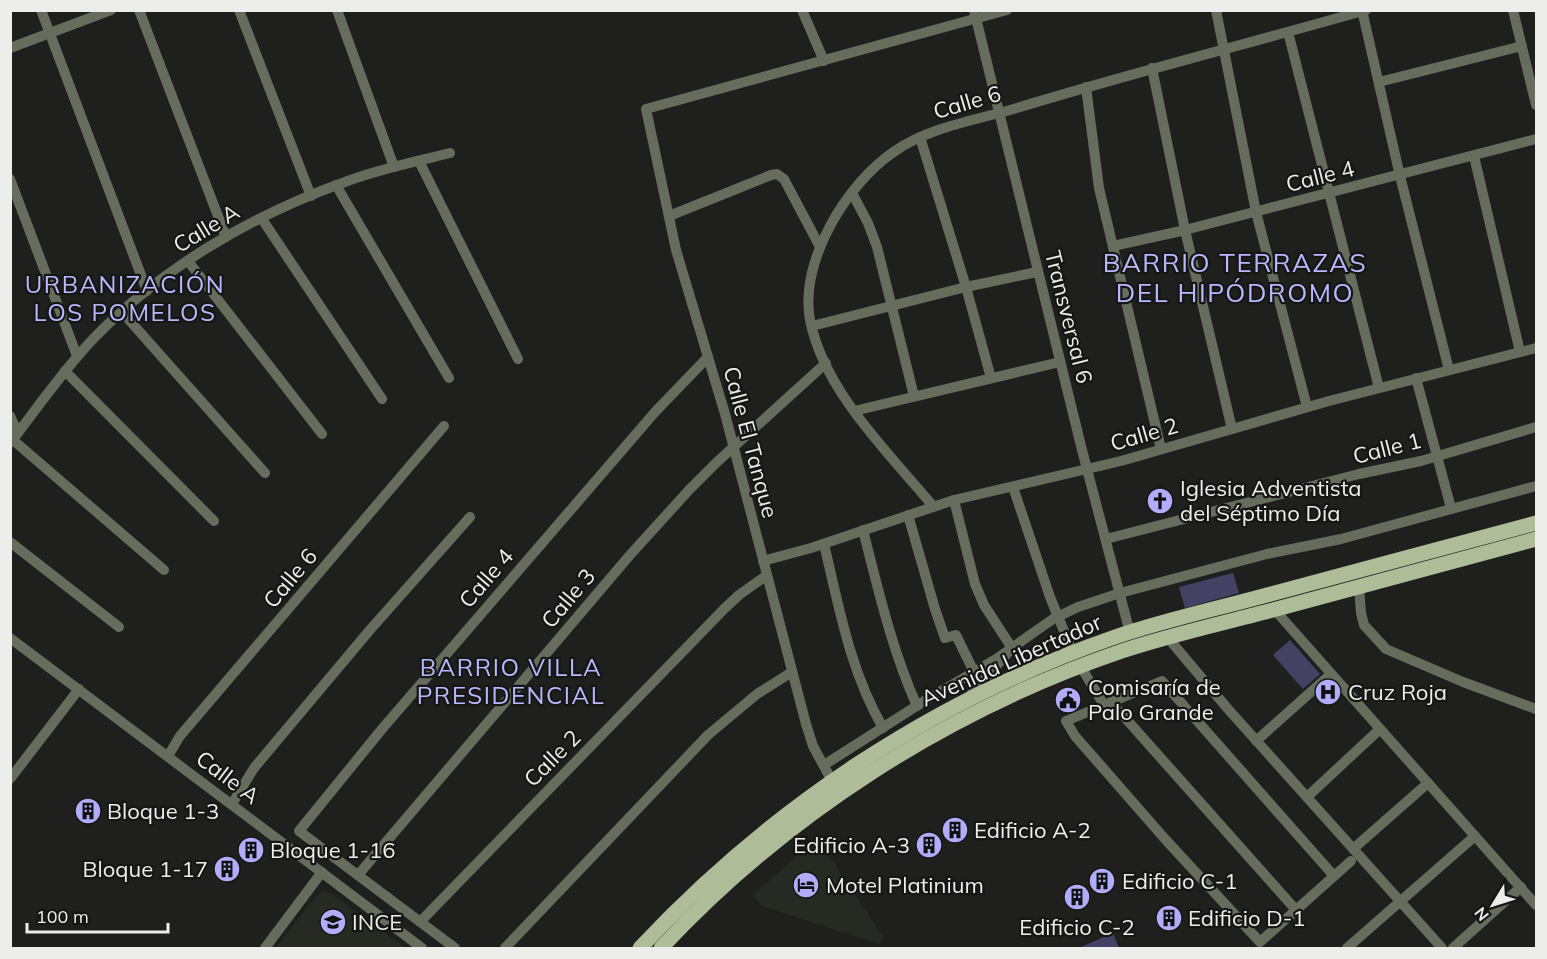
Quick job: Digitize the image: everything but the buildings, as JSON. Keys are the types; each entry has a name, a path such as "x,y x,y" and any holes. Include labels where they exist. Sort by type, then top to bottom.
{"main road":[{"name":"Avenida Libertador","path":"640,948 689,898 797,806 899,737 965,701 1073,653 1130,633 1536,523"},
{"name":"Avenida Libertador","path":"661,948 748,865 832,799 888,762 948,727 1015,694 1121,652 1168,638 1536,539"},
{"path":"1073,653 1081,667"}],"street":[{"path":"41,10 147,291"},
{"path":"10,48 111,10"},
{"path":"139,10 226,237"},
{"path":"239,10 311,196"},
{"path":"337,10 394,167"},
{"path":"802,10 825,61 975,15 1007,10"},
{"path":"1216,10 1222,50 1257,212 1307,407"},
{"path":"1513,10 1536,105"},
{"path":"1363,11 1400,176 1449,370"},
{"name":"Calle 6","path":"933,506 854,411 826,363 812,326 808,287 812,271 820,247 836,216 852,193 880,162 920,137 1152,68 1363,11"},
{"name":"Transversal 6","path":"975,15 1060,362 1130,633"},
{"path":"1288,32 1379,388"},
{"path":"1378,82 1522,46"},
{"name":"Calle El Tanque","path":"825,61 646,109 676,250 733,447 792,672 810,735 832,781"},
{"path":"1152,68 1185,230 1232,429"},
{"path":"1086,87 1099,188 1161,449"},
{"path":"920,137 991,378"},
{"name":"Calle 4","path":"1113,246 1329,194 1536,140"},
{"name":"Calle A","path":"14,439 77,356 122,312 188,261 226,237 336,185 450,153"},
{"path":"1474,156 1520,352"},
{"path":"418,161 518,359"},
{"path":"669,216 777,174 784,179 820,247"},
{"path":"10,179 77,356"},
{"path":"336,185 449,378"},
{"path":"852,193 872,233 914,396"},
{"path":"262,219 382,399"},
{"path":"188,261 322,434"},
{"path":"812,326 966,287 1038,272"},
{"path":"122,312 265,473"},
{"name":"Calle 2","path":"763,561 824,544 954,500 1087,469 1307,407 1536,348"},
{"name":"Calle 4","path":"326,852 299,831 382,729 655,412 708,357"},
{"path":"854,411 1060,362"},
{"name":"Calle 3","path":"358,876 630,555 703,474 826,363"},
{"path":"65,371 214,521"},
{"path":"1416,378 1451,508"},
{"path":"10,417 14,439 164,570"},
{"name":"Calle 6","path":"168,756 180,736 444,426"},
{"name":"Calle 1","path":"1106,539 1437,456 1536,428"},
{"name":"Avenida Libertador","path":"824,765 1012,648 1058,616 1078,607 1120,593 1267,554 1362,533 1536,486"},
{"path":"1013,487 1073,653"},
{"path":"954,500 975,585 984,605 1012,648 965,701"},
{"path":"908,514 934,609 945,638 956,635 974,672"},
{"path":"232,804 254,768 470,517"},
{"path":"863,530 887,622 917,706"},
{"path":"10,542 119,627"},
{"path":"824,544 850,651 865,695 883,728"},
{"name":"Calle 2","path":"420,922 725,608 745,590 767,576"},
{"path":"1359,587 1364,625 1386,649 1536,710"},
{"path":"1274,609 1536,905"},
{"name":"Calle A","path":"10,638 422,948"},
{"path":"1168,638 1306,796 1352,855 1400,901 1442,948"},
{"path":"1081,667 1107,704 1296,909"},
{"path":"505,948 708,735 757,694 792,672"},
{"path":"1256,741 1331,674"},
{"path":"1334,876 1162,681 1066,721 1069,728 1164,839 1260,942 1334,876 1352,855 1428,783"},
{"path":"10,779 79,689"},
{"path":"1306,796 1380,729"},
{"path":"1347,948 1475,836"},
{"path":"265,948 318,870 326,852 455,948"},
{"path":"1453,948 1521,887"},
{"path":"370,909 382,893"}],"shaded area":[{"path":"1233,573 1239,593 1185,608 1179,587"},
{"path":"1290,640 1320,674 1303,689 1273,655"},
{"name":"Motel Platinium","path":"817,838 883,937 879,944 762,906 753,895"},
{"name":"INCE","path":"323,891 330,893 406,948 276,948 316,896"},
{"path":"1113,933 1119,948 1079,948"}],"place":[{"name":"Iglesia Adventista del Séptimo Día","path":"1160,501"},
{"name":"Cruz Roja","path":"1328,692"},
{"name":"Comisaría de Palo Grande","path":"1068,700"},
{"name":"Bloque 1-3","path":"88,811"},
{"name":"Edificio A-2","path":"955,830"},
{"name":"Edificio A-3","path":"929,845"},
{"name":"Bloque 1-16","path":"251,850"},
{"name":"Bloque 1-17","path":"227,869"},
{"name":"Edificio C-1","path":"1102,881"},
{"name":"Motel Platinium","path":"806,885"},
{"name":"Edificio C-2","path":"1077,897"},
{"name":"Edificio D-1","path":"1169,918"},
{"name":"INCE","path":"333,922"}],"district":[{"name":"BARRIO TERRAZAS DEL HIPÓDROMO","path":"1235,278"},
{"name":"URBANIZACIÓN LOS POMELOS","path":"125,299"},
{"name":"BARRIO VILLA PRESIDENCIAL","path":"511,682"}]}
